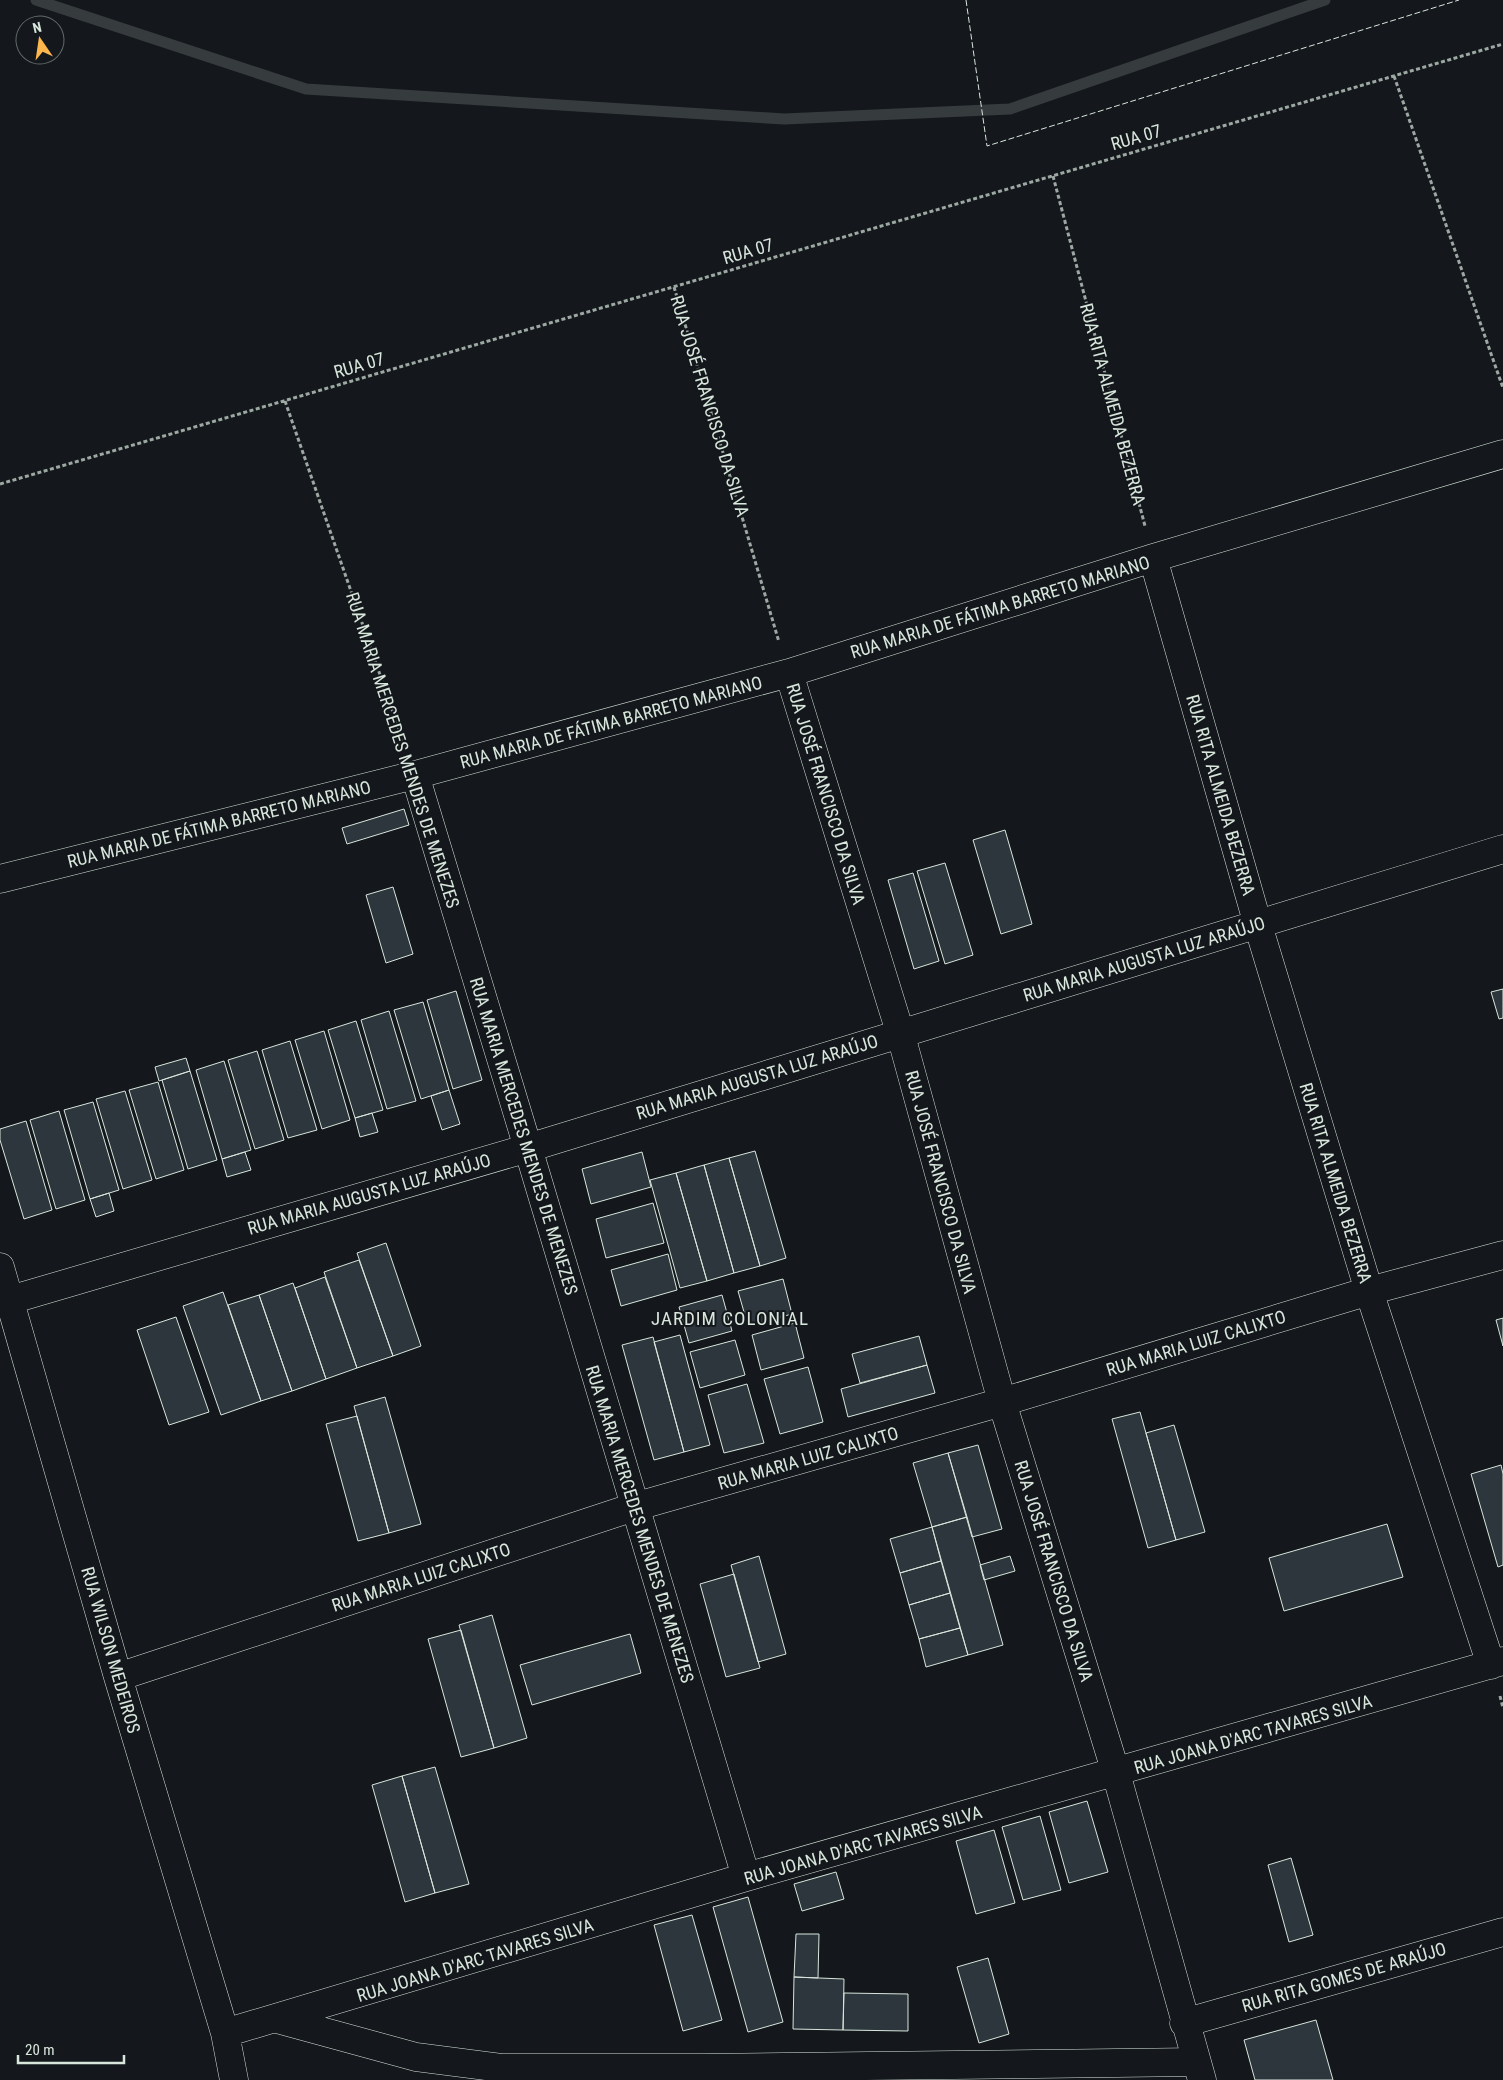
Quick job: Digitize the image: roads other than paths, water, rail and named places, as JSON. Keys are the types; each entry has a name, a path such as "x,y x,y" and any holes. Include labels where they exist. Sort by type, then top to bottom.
{"street":[{"name":"RUA MARIA DE FÁTIMA BARRETO MARIANO","path":"0,879 415,775 789,673 1153,558 1503,454"},
{"name":"RUA RITA ALMEIDA BEZERRA","path":"1153,558 1258,925 1369,1290 1497,1663"},
{"name":"RUA JOSÉ FRANCISCO DA SILVA","path":"789,673 900,1032 1002,1402 1116,1773 1184,2023 1199,2071"},
{"name":"RUA MARIA MERCEDES MENDES DE MENEZES","path":"415,775 746,1878"},
{"name":"RUA MARIA AUGUSTA LUZ ARAÚJO","path":"10,1300 528,1148 900,1032 1258,925 1503,849"},
{"name":"RUA MARIA LUIZ CALIXTO","path":"118,1677 634,1507 1002,1402 1369,1290 1503,1255"},
{"name":"RUA WILSON MEDEIROS","path":"0,1267 118,1677 225,2033 234,2080"},
{"name":"RUA JOANA D'ARC TAVARES SILVA","path":"225,2033 277,2020 746,1878 1497,1663"},
{"name":"RUA RITA GOMES DE ARAÚJO","path":"1184,2023 1503,1932"},
{"path":"277,2020 416,2057 501,2068 1199,2071"}],"waterway":[{"path":"36,0 306,89 784,119 1010,109 1325,0"}],"district":[{"name":"JARDIM COLONIAL","path":"730,1318"}]}
